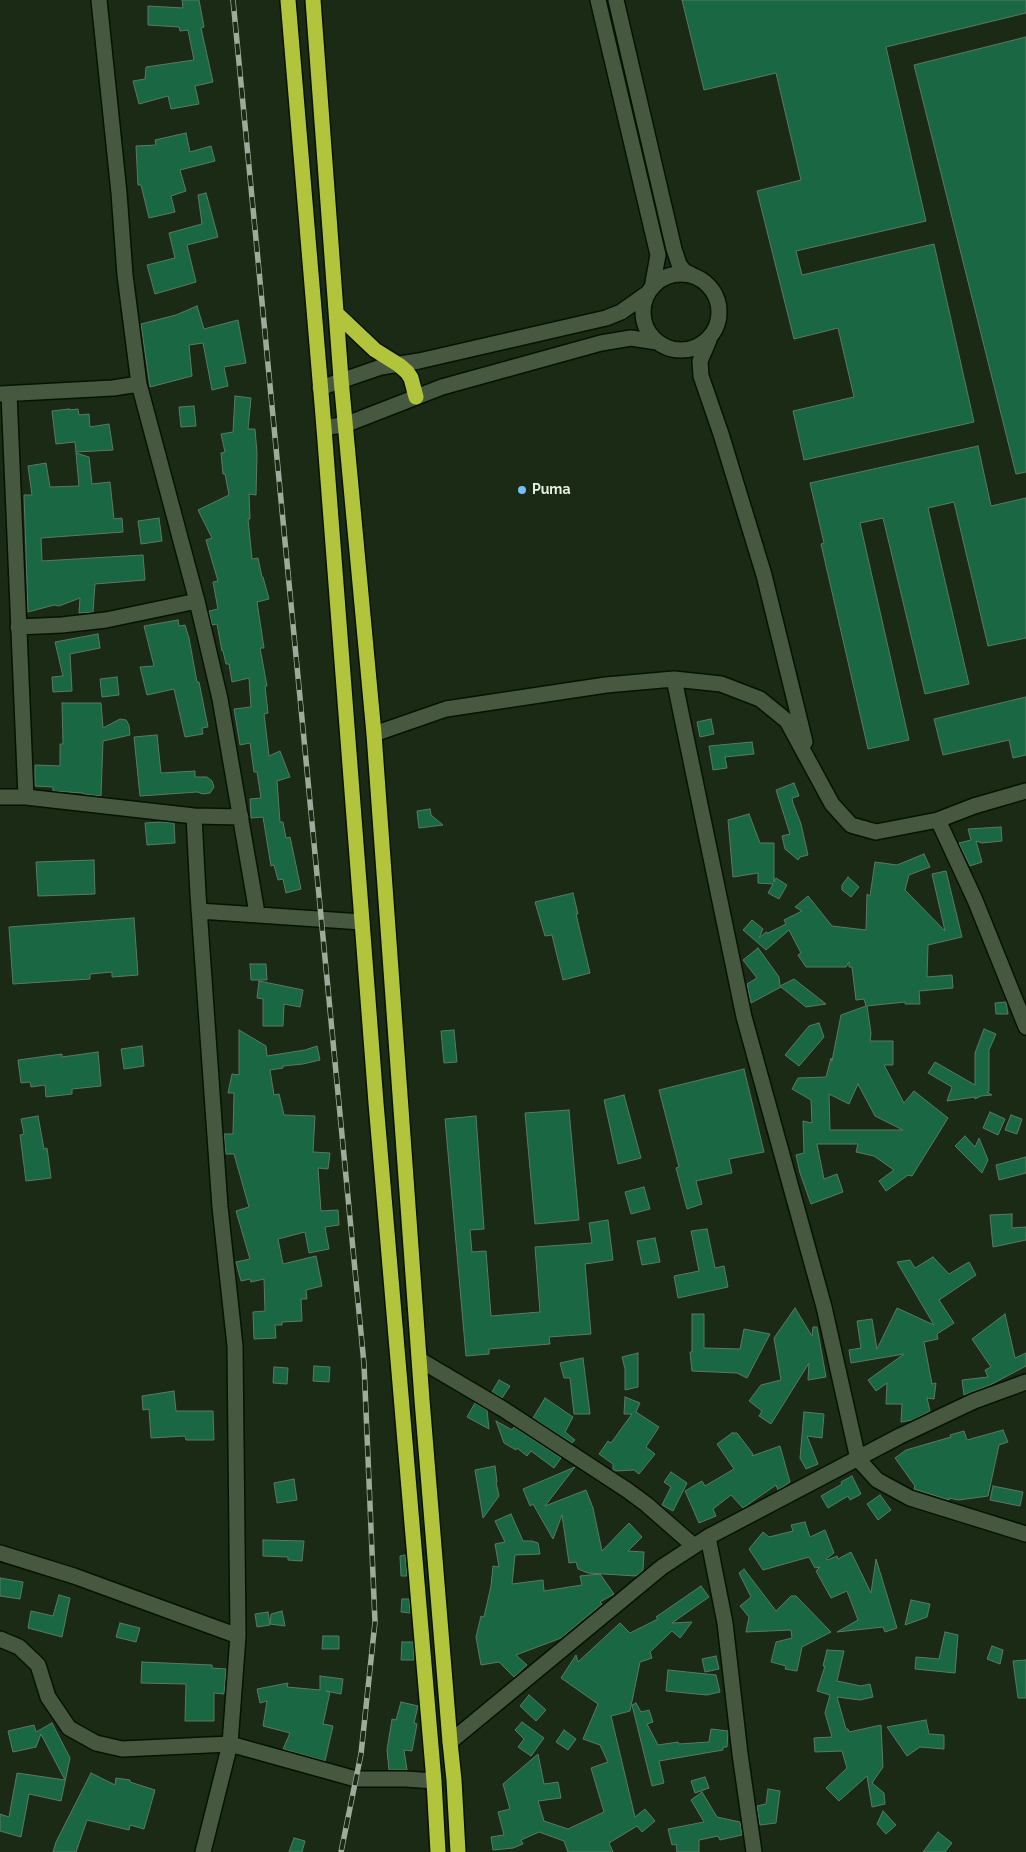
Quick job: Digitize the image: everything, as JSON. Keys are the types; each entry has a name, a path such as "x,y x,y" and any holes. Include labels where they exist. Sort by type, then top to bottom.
{"highway":[{"path":"288,0 324,428 362,922 434,1781 438,1852"},
{"path":"313,0 336,314 374,734 458,1852"},
{"path":"336,314 375,350 399,365 411,378 416,397"}],"street":[{"path":"100,0 119,193 124,275 139,384 198,601 220,699 257,913"},
{"path":"598,0 658,255 650,290 645,300 644,319 647,329 657,342"},
{"path":"616,0 679,264 684,271 706,282 716,295 720,312 717,326 700,361 701,376 721,434 764,576 809,761"},
{"path":"320,388 381,367 419,362 606,318 621,312 664,278 676,274 692,275"},
{"path":"324,428 347,424 416,397 475,377 601,343 631,338 657,342 674,350 701,376"},
{"path":"674,350 692,349 709,340"},
{"path":"26,797 4,394 113,388 139,384"},
{"path":"18,627 106,620 198,601"},
{"path":"674,679 744,1016 824,1307 858,1460 877,1480 910,1498 1026,1534"},
{"path":"374,734 446,709 606,685 674,679 721,684 760,699 787,720 832,804 851,825 876,832 938,820 974,806 1026,791"},
{"path":"0,797 26,797 194,816 241,816"},
{"path":"194,816 220,1207 235,1346 238,1636 230,1744 203,1852"},
{"path":"938,820 975,900 1026,1027"},
{"path":"199,911 257,913 362,922"},
{"path":"420,1360 503,1409 628,1490 694,1546"},
{"path":"450,1742 655,1572 708,1537 858,1460 900,1436 974,1400 1026,1382"},
{"path":"708,1537 724,1623 754,1852"},
{"path":"0,1553 74,1576 238,1636"},
{"path":"0,1640 19,1648 38,1665 48,1697 69,1728 96,1743 122,1749 230,1744 356,1779 434,1781"}],"building":[{"path":"182,0 199,0 204,27 201,28 213,82 195,86 199,104 171,109 168,96 139,104 133,81 145,79 146,67 194,60 188,30 180,31 179,27 148,25 148,6 183,8"},
{"path":"682,0 1026,0 1026,13 886,47 926,221 796,251 802,275 934,244 974,422 804,460 793,411 854,397 838,328 794,339 757,191 801,180 776,73 704,90"},
{"path":"1026,37 1026,472 1016,474 914,65"},
{"path":"186,133 190,152 211,146 215,161 180,170 186,191 171,196 175,212 149,218 141,185 138,185 136,146 156,145 155,140"},
{"path":"206,193 218,237 187,245 196,282 155,294 147,265 175,258 169,233 202,224 198,195"},
{"path":"197,306 204,329 238,320 246,363 224,367 228,386 212,390 203,343 189,345 192,376 150,387 141,324 176,315"},
{"path":"235,396 251,398 248,429 255,429 257,453 256,495 249,494 250,519 248,519 252,559 258,558 269,599 257,602 264,648 260,648 267,686 265,686 268,713 264,714 269,756 280,751 290,777 277,781 280,822 283,822 286,838 290,837 301,889 286,893 283,879 278,880 274,865 271,866 263,817 251,818 250,799 261,798 257,772 254,772 250,743 240,745 234,709 251,707 249,678 232,682 229,664 226,664 222,651 217,624 212,625 209,611 218,609 213,582 218,581 206,540 212,538 198,510 229,495 225,474 223,474 221,453 225,452 221,434 233,432"},
{"path":"194,406 196,426 181,427 179,407"},
{"path":"78,409 79,415 89,414 90,427 109,424 113,450 76,452 75,442 56,444 52,411"},
{"path":"978,446 991,506 1026,498 1026,638 988,646 954,502 928,508 969,684 925,694 883,518 860,523 909,740 868,749 821,544 824,543 810,483"},
{"path":"76,453 89,457 92,484 110,482 114,519 122,518 123,532 41,538 42,561 143,555 145,580 95,584 93,612 79,613 80,598 59,606 54,605 28,612 24,495 32,495 28,466 46,463 50,487 79,486"},
{"path":"159,518 162,541 141,544 138,521"},
{"path":"178,620 179,626 185,625 189,638 208,727 202,728 203,734 185,737 174,689 147,695 140,667 154,666 144,626"},
{"path":"98,634 100,648 70,654 72,691 53,692 52,677 63,676 55,642"},
{"path":"117,677 119,695 102,697 100,679"},
{"path":"1026,697 1026,755 1013,758 1009,740 943,755 934,719"},
{"path":"62,703 101,703 103,728 120,719 126,720 129,725 130,735 103,741 101,796 53,791 53,787 35,786 35,765 60,766 60,744 63,744"},
{"path":"711,719 714,734 700,737 697,722"},
{"path":"157,735 161,773 195,771 195,777 207,777 212,781 214,787 210,793 203,794 197,792 140,796 134,737"},
{"path":"752,742 754,754 725,757 727,768 713,770 709,746"},
{"path":"794,783 799,796 792,798 801,824 808,855 800,857 798,860 785,849 782,836 790,834 776,790"},
{"path":"430,809 431,815 443,825 419,828 417,811"},
{"path":"749,814 760,843 774,843 774,882 776,878 787,885 779,899 768,893 773,884 758,883 758,873 733,877 728,820"},
{"path":"145,823 174,823 175,843 147,845"},
{"path":"1001,827 1002,841 982,843 976,841 982,862 970,866 959,843 971,840 968,829"},
{"path":"924,854 930,867 909,875 905,890 945,931 932,874 946,871 962,937 928,945 927,977 952,975 953,988 919,991 920,1004 905,1004 905,1002 867,1006 871,1033 870,1041 893,1041 893,1065 884,1065 904,1103 914,1091 948,1118 912,1176 908,1175 886,1191 879,1181 894,1170 874,1156 856,1152 858,1144 817,1144 824,1179 837,1174 843,1192 811,1204 796,1155 804,1153 803,1121 812,1123 811,1100 792,1089 798,1078 826,1077 831,1058 832,1061 841,1015 866,1006 864,999 856,1000 852,967 849,967 849,962 846,967 806,967 798,955 801,953 789,930 766,950 743,930 752,920 763,929 759,938 766,932 768,933 786,924 784,920 802,911 795,907 808,896 832,926 866,930 867,894 870,896 875,862 897,865","holes":["858,1084 875,1116 903,1130 830,1130 829,1094 849,1104"]},
{"path":"94,860 95,894 38,896 36,862"},
{"path":"848,877 859,887 851,897 842,890 842,885"},
{"path":"573,893 590,973 563,980 552,935 545,936 535,902"},
{"path":"134,918 138,975 112,977 112,972 90,974 90,979 13,984 9,927"},
{"path":"758,948 779,977 780,986 794,979 826,1004 806,1007 781,987 751,1003 747,984 757,978 743,960"},
{"path":"250,964 266,964 267,980 251,980"},
{"path":"259,981 303,990 300,1007 284,1004 283,1026 263,1026 263,999 257,998"},
{"path":"1006,1002 1008,1014 996,1014 995,1003"},
{"path":"819,1023 824,1037 799,1066 785,1055 809,1026"},
{"path":"984,1029 996,1034 989,1050 989,1091 987,1092 992,1095 981,1096 975,1099 975,1097 947,1101 952,1087 928,1073 935,1062 975,1085 975,1053"},
{"path":"239,1030 266,1046 267,1056 305,1050 317,1046 320,1060 270,1070 274,1095 279,1094 284,1115 315,1116 313,1152 330,1153 328,1169 318,1168 321,1211 338,1210 339,1225 325,1227 329,1249 309,1253 305,1232 278,1239 283,1264 316,1256 322,1286 306,1290 307,1299 301,1299 302,1321 282,1322 282,1325 275,1325 276,1338 254,1339 253,1312 265,1311 264,1279 251,1282 250,1279 241,1281 236,1262 250,1259 236,1211 249,1207 234,1154 226,1154 224,1134 233,1134 234,1093 228,1093 232,1074 239,1075"},
{"path":"454,1030 457,1062 444,1063 441,1031"},
{"path":"142,1046 144,1066 124,1069 121,1049"},
{"path":"98,1052 101,1086 72,1089 72,1094 46,1097 45,1085 31,1087 30,1082 21,1083 18,1060 62,1054 62,1057"},
{"path":"744,1069 764,1152 729,1159 732,1173 696,1181 702,1204 687,1209 676,1168 679,1167 659,1090"},
{"path":"624,1095 641,1158 618,1164 604,1100"},
{"path":"569,1110 579,1220 535,1224 525,1113"},
{"path":"990,1112 1005,1119 998,1135 983,1128"},
{"path":"1011,1115 1022,1119 1017,1134 1005,1130"},
{"path":"38,1116 44,1149 47,1148 51,1178 26,1181 20,1135 24,1134 21,1119"},
{"path":"476,1116 484,1229 470,1230 472,1252 486,1251 491,1316 540,1312 535,1247 592,1243 589,1223 608,1220 613,1260 585,1264 591,1334 549,1337 550,1344 489,1349 489,1354 466,1356 445,1119"},
{"path":"965,1136 975,1147 979,1138 988,1160 982,1173 955,1146"},
{"path":"1026,1157 1026,1173 999,1180 996,1165"},
{"path":"644,1187 650,1209 631,1214 625,1192"},
{"path":"1012,1214 1012,1228 1026,1227 1026,1240 993,1247 990,1215"},
{"path":"707,1229 715,1268 724,1266 728,1287 678,1298 674,1276 699,1271 691,1231"},
{"path":"655,1238 660,1262 642,1265 637,1241"},
{"path":"933,1257 949,1274 969,1262 976,1275 939,1300 954,1323 937,1334 938,1339 924,1342 932,1384 936,1383 934,1399 927,1398 930,1411 913,1420 901,1422 902,1404 886,1404 887,1383 876,1391 868,1380 904,1354 851,1363 849,1350 861,1348 857,1321 872,1319 877,1349 897,1308 934,1325 897,1262 910,1260 915,1268"},
{"path":"795,1308 812,1336 813,1327 817,1327 826,1377 808,1380 809,1363 771,1424 759,1416 762,1411 749,1401 761,1385 781,1380 774,1338"},
{"path":"692,1314 704,1314 704,1348 740,1349 744,1329 770,1334 747,1378 737,1373 692,1371 690,1352 692,1352"},
{"path":"1005,1314 1015,1358 1026,1353 1026,1366 990,1385 964,1395 962,1380 988,1377 985,1370 991,1367 972,1339"},
{"path":"638,1353 638,1387 625,1390 625,1369 622,1357"},
{"path":"583,1358 590,1414 574,1414 570,1378 564,1378 560,1363"},
{"path":"314,1366 330,1367 329,1382 313,1381"},
{"path":"274,1367 288,1368 287,1384 273,1383"},
{"path":"499,1380 510,1386 502,1398 492,1392"},
{"path":"174,1391 176,1411 213,1411 214,1440 186,1440 185,1436 151,1438 149,1409 143,1410 142,1396"},
{"path":"625,1397 640,1403 636,1412 659,1427 646,1447 655,1454 639,1474 634,1470 613,1470 613,1464 599,1454 608,1441 611,1443 632,1414 624,1414"},
{"path":"545,1398 573,1417 565,1432 575,1440 572,1443 533,1418"},
{"path":"475,1403 487,1410 489,1429 467,1417"},
{"path":"804,1412 824,1414 822,1438 807,1436 818,1464 806,1469 800,1458"},
{"path":"496,1421 512,1430 514,1427 561,1458 554,1468 531,1451 527,1456 517,1448 516,1450 504,1443"},
{"path":"1003,1430 1008,1442 999,1445 988,1496 959,1500 949,1498 949,1500 914,1489 915,1486 895,1458 906,1450 951,1437 950,1435 964,1431 967,1440"},
{"path":"732,1433 737,1433 753,1454 752,1456 780,1446 790,1482 778,1490 776,1485 743,1508 731,1495 713,1509 716,1516 699,1523 685,1491 702,1481 705,1486 734,1469 717,1444"},
{"path":"495,1466 499,1496 483,1518 475,1470"},
{"path":"575,1467 545,1506 586,1490 593,1508 602,1551 629,1523 642,1537 628,1551 644,1552 643,1570 636,1576 588,1573 578,1569 576,1562 569,1563 562,1515 553,1539 533,1504 530,1506 523,1489"},
{"path":"671,1472 687,1483 673,1511 662,1505 671,1487 664,1482"},
{"path":"852,1476 861,1494 850,1500 848,1496 828,1508 821,1496"},
{"path":"294,1479 297,1500 277,1503 274,1483"},
{"path":"993,1486 1023,1492 1020,1506 990,1500"},
{"path":"880,1495 891,1510 878,1520 867,1504"},
{"path":"511,1514 523,1541 538,1543 540,1554 515,1555 512,1584 543,1580 544,1591 582,1585 580,1576 600,1574 614,1594 600,1602 602,1604 561,1638 516,1655 527,1665 514,1677 499,1662 481,1665 476,1637 481,1616 484,1617 491,1586 493,1566 499,1567 495,1544 505,1542 495,1521"},
{"path":"805,1522 810,1537 825,1530 834,1553 827,1560 837,1556 838,1559 851,1552 871,1593 876,1559 897,1628 885,1632 883,1627 837,1632 858,1620 847,1591 831,1598 816,1571 820,1567 815,1568 809,1557 763,1570 749,1549 763,1532 769,1537 793,1531 791,1525"},
{"path":"263,1540 304,1541 302,1561 288,1560 288,1557 263,1556"},
{"path":"405,1555 407,1576 401,1576 400,1556"},
{"path":"744,1569 776,1611 791,1596 796,1596 831,1632 802,1647 797,1671 785,1669 786,1666 771,1662 776,1642 792,1638 791,1630 746,1632 749,1617 740,1606 751,1597 739,1573"},
{"path":"0,1578 23,1582 20,1599 0,1596"},
{"path":"701,1586 709,1597 672,1623 692,1622 680,1638 672,1631 650,1652 652,1658 640,1662 630,1711 611,1716 635,1817 645,1809 655,1821 642,1832 637,1826 609,1843 613,1852 568,1852 564,1841 539,1832 521,1840 523,1844 513,1848 493,1850 491,1837 504,1835 498,1812 510,1809 503,1784 538,1754 544,1784 558,1782 561,1798 538,1801 544,1821 568,1829 604,1812 591,1768 608,1762 600,1745 583,1739 598,1704 561,1678 576,1655 578,1662 620,1623 630,1633 658,1619 656,1617"},
{"path":"59,1595 70,1598 62,1637 28,1628 31,1611 53,1616"},
{"path":"402,1599 409,1599 410,1613 401,1612"},
{"path":"911,1600 930,1604 927,1617 905,1625"},
{"path":"282,1611 285,1626 270,1624 271,1614"},
{"path":"268,1612 270,1625 257,1627 255,1614"},
{"path":"120,1623 140,1628 136,1642 116,1637"},
{"path":"945,1632 958,1635 955,1673 915,1669 916,1657 939,1659"},
{"path":"323,1636 339,1636 339,1649 322,1649"},
{"path":"402,1642 413,1642 414,1660 401,1660"},
{"path":"992,1646 1003,1650 1000,1664 987,1659"},
{"path":"827,1650 844,1651 837,1681 861,1686 870,1684 873,1697 860,1700 837,1697 846,1729 849,1732 881,1725 883,1767 872,1783 884,1793 885,1804 872,1807 867,1776 839,1801 826,1788 847,1768 842,1751 815,1752 814,1738 832,1737 825,1713 830,1695 817,1691 825,1666 823,1666"},
{"path":"716,1656 719,1669 705,1672 702,1659"},
{"path":"1026,1660 1026,1698 1018,1698 1013,1661"},
{"path":"142,1662 212,1665 212,1668 226,1669 224,1694 214,1693 214,1721 185,1721 186,1684 141,1683"},
{"path":"668,1670 716,1675 720,1692 707,1695 666,1691"},
{"path":"320,1676 343,1679 341,1694 326,1691 330,1692 323,1724 333,1726 325,1761 283,1749 290,1733 263,1726 267,1701 260,1703 257,1689 288,1683 287,1687 320,1690"},
{"path":"529,1695 546,1710 536,1721 520,1706"},
{"path":"401,1702 418,1706 414,1723 417,1724 412,1751 404,1750 407,1770 389,1770 387,1750 392,1719 396,1720"},
{"path":"636,1703 641,1712 649,1710 653,1722 647,1724 658,1745 678,1742 679,1744 709,1742 711,1729 728,1731 727,1747 723,1747 723,1750 659,1761 664,1783 652,1786 632,1705"},
{"path":"926,1720 929,1734 944,1735 944,1749 920,1747 907,1756 887,1727"},
{"path":"522,1722 544,1738 531,1756 518,1747 524,1739 515,1730"},
{"path":"52,1723 70,1758 61,1801 29,1794 21,1837 0,1831 0,1814 9,1817 17,1773 65,1780 41,1734 36,1747 13,1752 8,1731 34,1725 36,1732"},
{"path":"564,1730 576,1739 568,1750 556,1742"},
{"path":"91,1773 115,1785 116,1778 130,1780 130,1782 155,1790 144,1829 130,1825 129,1830 87,1820 76,1852 53,1852 56,1842"},
{"path":"705,1777 709,1788 695,1793 691,1781"},
{"path":"768,1789 780,1791 776,1823 760,1825 757,1806 766,1804"},
{"path":"702,1792 717,1817 740,1822 742,1835 720,1840 718,1836 699,1840 699,1852 677,1852 676,1844 672,1845 668,1829 704,1822 691,1800"},
{"path":"883,1811 896,1825 886,1834 877,1824"},
{"path":"938,1832 952,1843 945,1852 923,1852"},
{"path":"294,1838 305,1841 302,1852 289,1852"}],"railway":[{"path":"233,0 364,1364 375,1622 361,1754 341,1852"}],"place":[{"name":"Puma","path":"522,490"}]}
